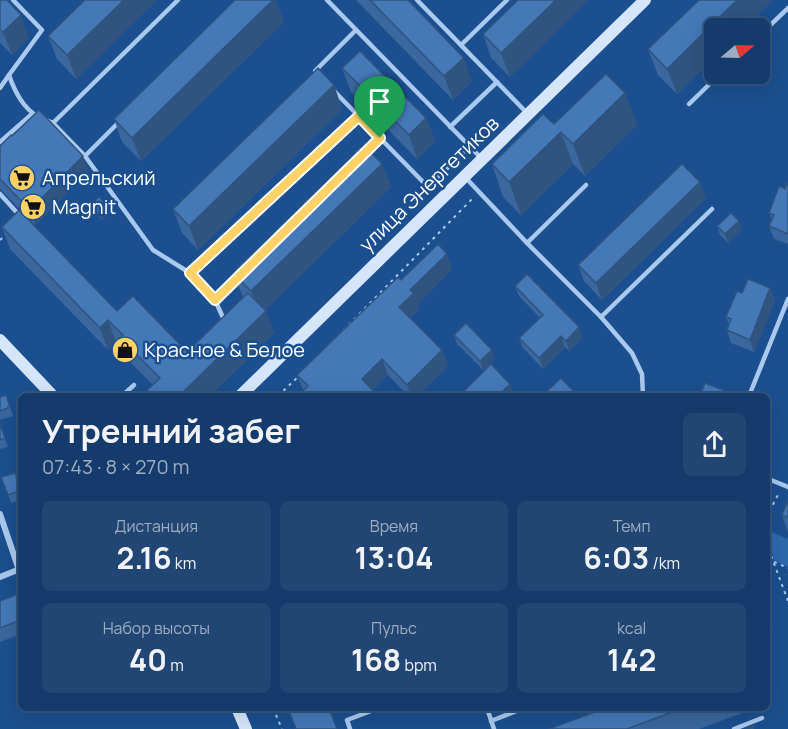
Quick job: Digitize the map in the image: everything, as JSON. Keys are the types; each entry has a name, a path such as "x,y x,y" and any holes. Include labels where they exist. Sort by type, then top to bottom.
{"main road":[{"name":"улица Энергетиков","path":"243,393 645,0"},
{"path":"0,340 50,393"},
{"path":"238,711 246,729"}],"street":[{"path":"0,514 18,564"},
{"path":"0,577 18,570"}],"lane":[{"path":"0,88 42,30 13,0"},
{"path":"52,123 178,0"},
{"path":"327,0 482,160"},
{"path":"417,0 528,114"},
{"path":"461,45 507,0"},
{"path":"770,25 788,8"},
{"path":"322,78 315,71 356,30"},
{"path":"9,75 13,86 32,114 52,123 85,156 153,250 190,273 215,300 225,324"},
{"path":"450,127 497,82"},
{"path":"689,104 710,84"},
{"path":"329,86 428,187 469,147"},
{"path":"0,142 32,114"},
{"path":"85,156 127,115"},
{"path":"190,273 359,116"},
{"path":"363,154 380,138"},
{"path":"465,176 527,243 601,317 632,353 642,374 640,393"},
{"path":"527,243 586,185"},
{"path":"0,194 23,219"},
{"path":"601,317 712,209"},
{"path":"215,300 240,276"},
{"path":"750,393 788,299"},
{"path":"125,393 134,385"},
{"path":"770,480 785,486"},
{"path":"350,729 347,720 371,711"},
{"path":"488,711 494,729"},
{"path":"491,721 516,711"},
{"path":"734,729 762,718"}],"path":[{"path":"329,345 479,192"},
{"path":"0,240 8,233"},
{"path":"281,393 303,370"},
{"path":"770,511 785,486"},
{"path":"770,552 788,601"},
{"path":"774,562 788,568"},
{"path":"274,711 282,729"}],"shaded area":[{"path":"770,531 788,539 788,567 775,561 770,547"}],"building":[{"path":"0,0 7,0 21,15 3,32 0,29"},
{"path":"85,0 124,0 67,55 48,36"},
{"path":"235,0 273,0 132,138 114,119"},
{"path":"370,0 408,0 464,58 444,76"},
{"path":"518,0 556,0 501,53 483,34"},
{"path":"699,0 737,0 719,18 704,18 704,33 667,69 648,49"},
{"path":"360,51 426,118 409,135 342,68"},
{"path":"318,68 334,85 189,226 173,209"},
{"path":"606,74 625,93 573,144 561,132 509,182 492,164 543,114 554,124"},
{"path":"39,110 83,156 30,210 0,179 0,146"},
{"path":"364,145 382,164 251,291 233,273"},
{"path":"682,164 700,182 596,283 578,265"},
{"path":"788,181 788,234 769,226 774,215 769,213 779,186 785,189"},
{"path":"99,197 109,208 100,216 90,205"},
{"path":"19,210 117,311 133,296 187,352 248,293 266,311 182,393 150,393 147,390 160,378 120,338 123,335 108,320 100,328 2,227"},
{"path":"731,213 739,221 725,234 717,226"},
{"path":"438,244 447,254 410,290 414,293 399,307 442,350 407,385 382,359 362,379 375,393 300,393 308,386 297,375 398,277 401,280"},
{"path":"527,274 579,327 566,341 561,336 539,358 519,338 543,315 515,286"},
{"path":"748,279 770,288 750,340 727,330 731,319 726,317 737,291 742,293"},
{"path":"466,323 492,350 480,361 454,335"},
{"path":"491,364 510,384 501,393 462,393"},
{"path":"561,378 575,393 545,393"},
{"path":"705,383 728,392 728,393 701,393"},
{"path":"6,395 10,407 0,411 0,397"},
{"path":"0,424 5,438 0,440"},
{"path":"15,473 18,491 8,495 1,477"},
{"path":"788,500 788,518 782,515"},
{"path":"18,594 18,621 0,628 0,601"},
{"path":"289,711 330,711 337,729 296,729"},
{"path":"598,711 675,711 627,729 549,729"}],"place":[{"name":"Апрельский","path":"22,178"},
{"name":"Magnit","path":"33,207"},
{"name":"Красное & Белое","path":"125,350"}],"route":[{"path":"359,116 380,138 215,300 190,273 359,116"}]}
